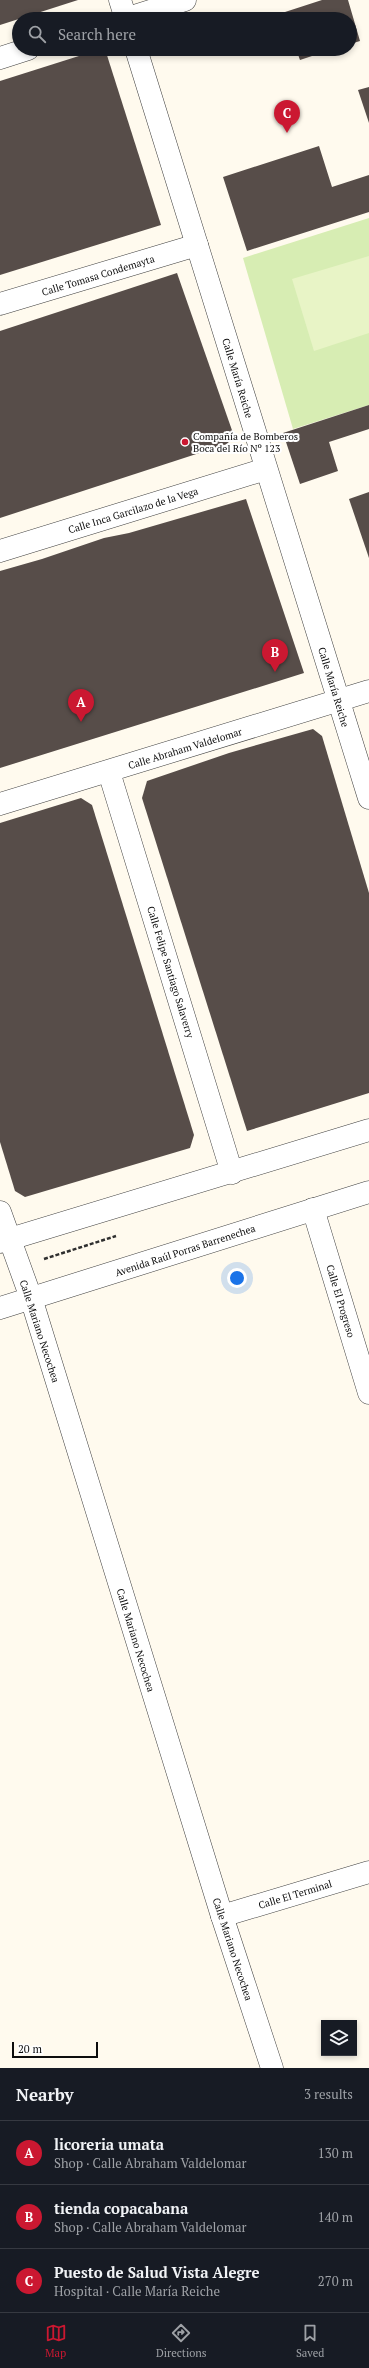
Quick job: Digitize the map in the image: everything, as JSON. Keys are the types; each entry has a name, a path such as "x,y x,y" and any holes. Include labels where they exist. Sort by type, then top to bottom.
{"street":[{"path":"120,0 124,12"},
{"path":"148,12 186,0"},
{"path":"0,58 12,54"},
{"name":"Calle María Reiche","path":"138,56 369,798"},
{"name":"Calle Tomasa Condemayta","path":"0,304 197,245"},
{"name":"Calle Inca Garcilazo de la Vega","path":"0,551 266,469"},
{"name":"Calle Abraham Valdelomar","path":"0,804 109,772 369,691"},
{"name":"Calle Felipe Santiago Salaverry","path":"109,772 232,1173"},
{"path":"4,1240 232,1173 369,1130"},
{"name":"Avenida Raúl Porras Barrenechea","path":"0,1308 369,1192"},
{"name":"Calle El Progreso","path":"313,1209 369,1393"},
{"name":"Calle Mariano Necochea","path":"0,1212 4,1240 31,1298 222,1916 272,2068"},
{"name":"Calle El Terminal","path":"222,1916 369,1872"}],"green space":[{"path":"369,218 369,405 293,429 243,258"},
{"path":"369,256 369,333 314,351 292,279"}],"building":[{"path":"0,0 78,0 41,12 12,12 12,21 0,25"},
{"path":"322,0 348,0 352,12 285,12"},
{"path":"357,31 360,41 357,42"},
{"path":"79,56 107,56 161,225 0,275 0,81"},
{"path":"299,56 312,56 300,60"},
{"path":"369,87 369,123 358,90"},
{"path":"319,146 332,187 369,175 369,212 247,251 223,177"},
{"path":"177,273 234,436 227,444 0,518 0,331"},
{"path":"369,405 369,429 329,442 338,471 300,484 283,433"},
{"path":"369,492 369,558 349,499"},
{"path":"246,499 304,673 0,768 0,571 42,559 104,538 129,533"},
{"path":"313,729 322,736 369,893 369,1093 247,1131 142,798 147,781 229,753"},
{"path":"81,798 92,805 194,1135 190,1148 25,1197 15,1191 0,1142 0,823"}],"place":[{"name":"Puesto de Salud Vista Alegre","path":"287,133"},
{"name":"Compañía de Bomberos Boca del Río Nº 123","path":"185,442"},
{"name":"tienda copacabana","path":"275,672"},
{"name":"licoreria umata","path":"81,722"}]}
